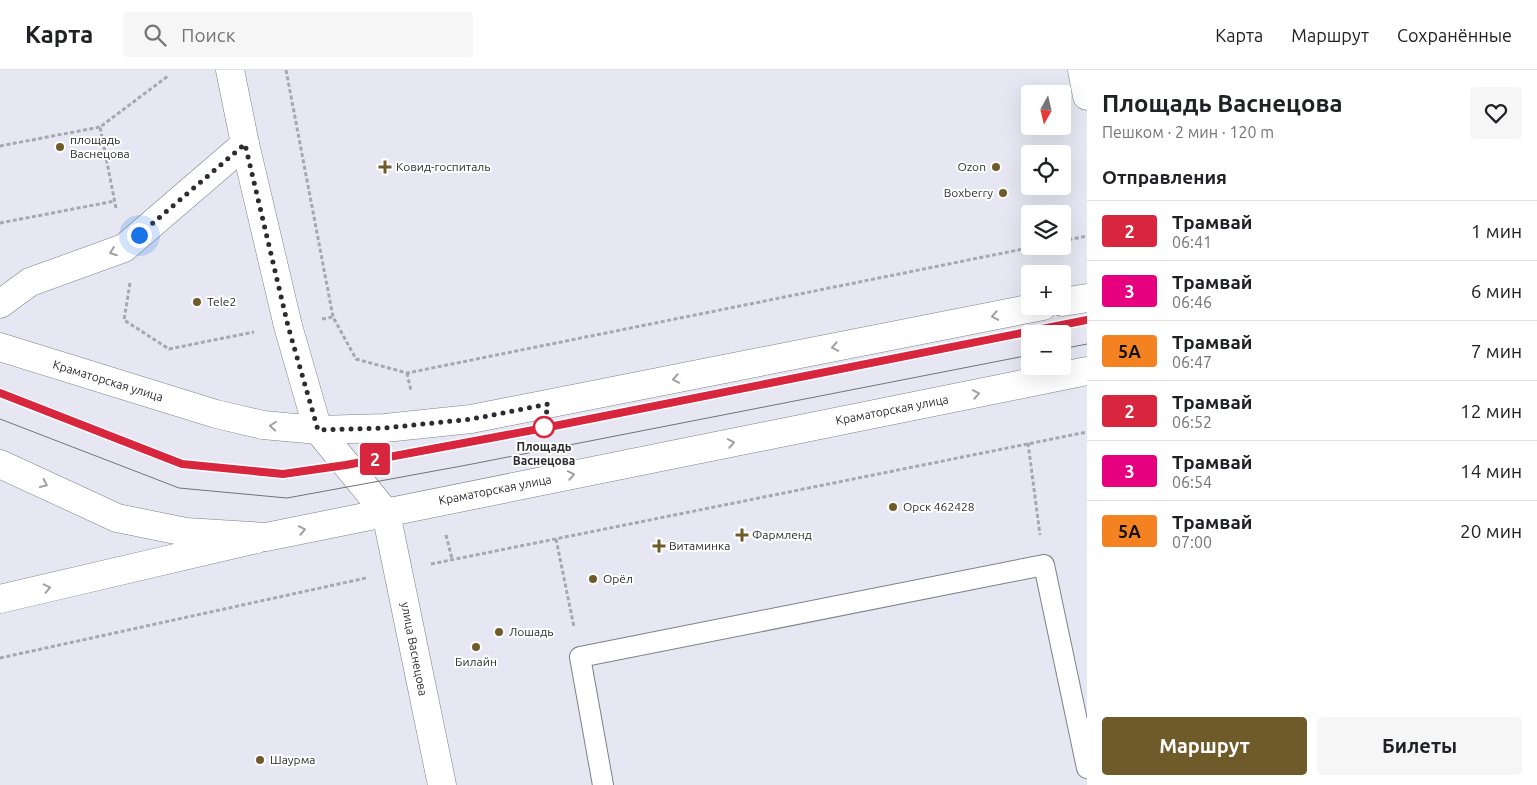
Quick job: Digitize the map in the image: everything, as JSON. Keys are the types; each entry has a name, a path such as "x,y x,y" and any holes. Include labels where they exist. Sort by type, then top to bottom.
{"main road":[{"path":"230,70 245,144 288,326 318,430 386,513"},
{"path":"1082,70 1087,96"},
{"path":"0,304 30,282 124,248 245,144"},
{"path":"1071,301 1087,298"},
{"name":"Краматорская улица","path":"0,347 216,414 264,425 318,430 472,419 1021,310"},
{"name":"Краматорская улица","path":"0,464 117,518 186,532 266,537 1087,371"},
{"name":"улица Васнецова","path":"386,513 442,785"},
{"path":"0,599 266,537"}],"lane":[{"path":"603,785 580,657 1044,565 1087,768"}],"path":[{"path":"286,70 333,317 356,360 407,373 1021,249"},
{"path":"0,146 100,127"},
{"path":"0,223 115,201"},
{"path":"1071,239 1087,236"},
{"path":"407,373 419,424"},
{"path":"0,658 452,559 1087,432"},
{"path":"1028,443 1044,565"},
{"path":"438,502 452,559"},
{"path":"556,539 580,657"}],"tram line":[{"path":"0,393 182,464 283,474 346,465 1087,320"},
{"name":"2","path":"0,393 182,464 283,474 346,465 544,428 1087,320"},
{"path":"1071,347 1087,344"},
{"path":"0,419 179,488 287,498 467,465 1021,357"}],"place":[{"name":"площадь Васнецова","path":"60,147"},
{"name":"Ковид-госпиталь","path":"385,167"},
{"name":"Ozon","path":"996,167"},
{"name":"Boxberry","path":"1003,193"},
{"name":"Tele2","path":"197,302"},
{"name":"Площадь Васнецова","path":"544,427"},
{"name":"Орск 462428","path":"893,507"},
{"name":"Фармленд","path":"742,535"},
{"name":"Витаминка","path":"659,546"},
{"name":"Орёл","path":"593,579"},
{"name":"Лошадь","path":"499,632"},
{"name":"Билайн","path":"476,647"},
{"name":"Шаурма","path":"260,760"}],"route":[{"path":"139,235 245,144 288,326 318,430 385,428 472,419 548,404 544,427"}]}
